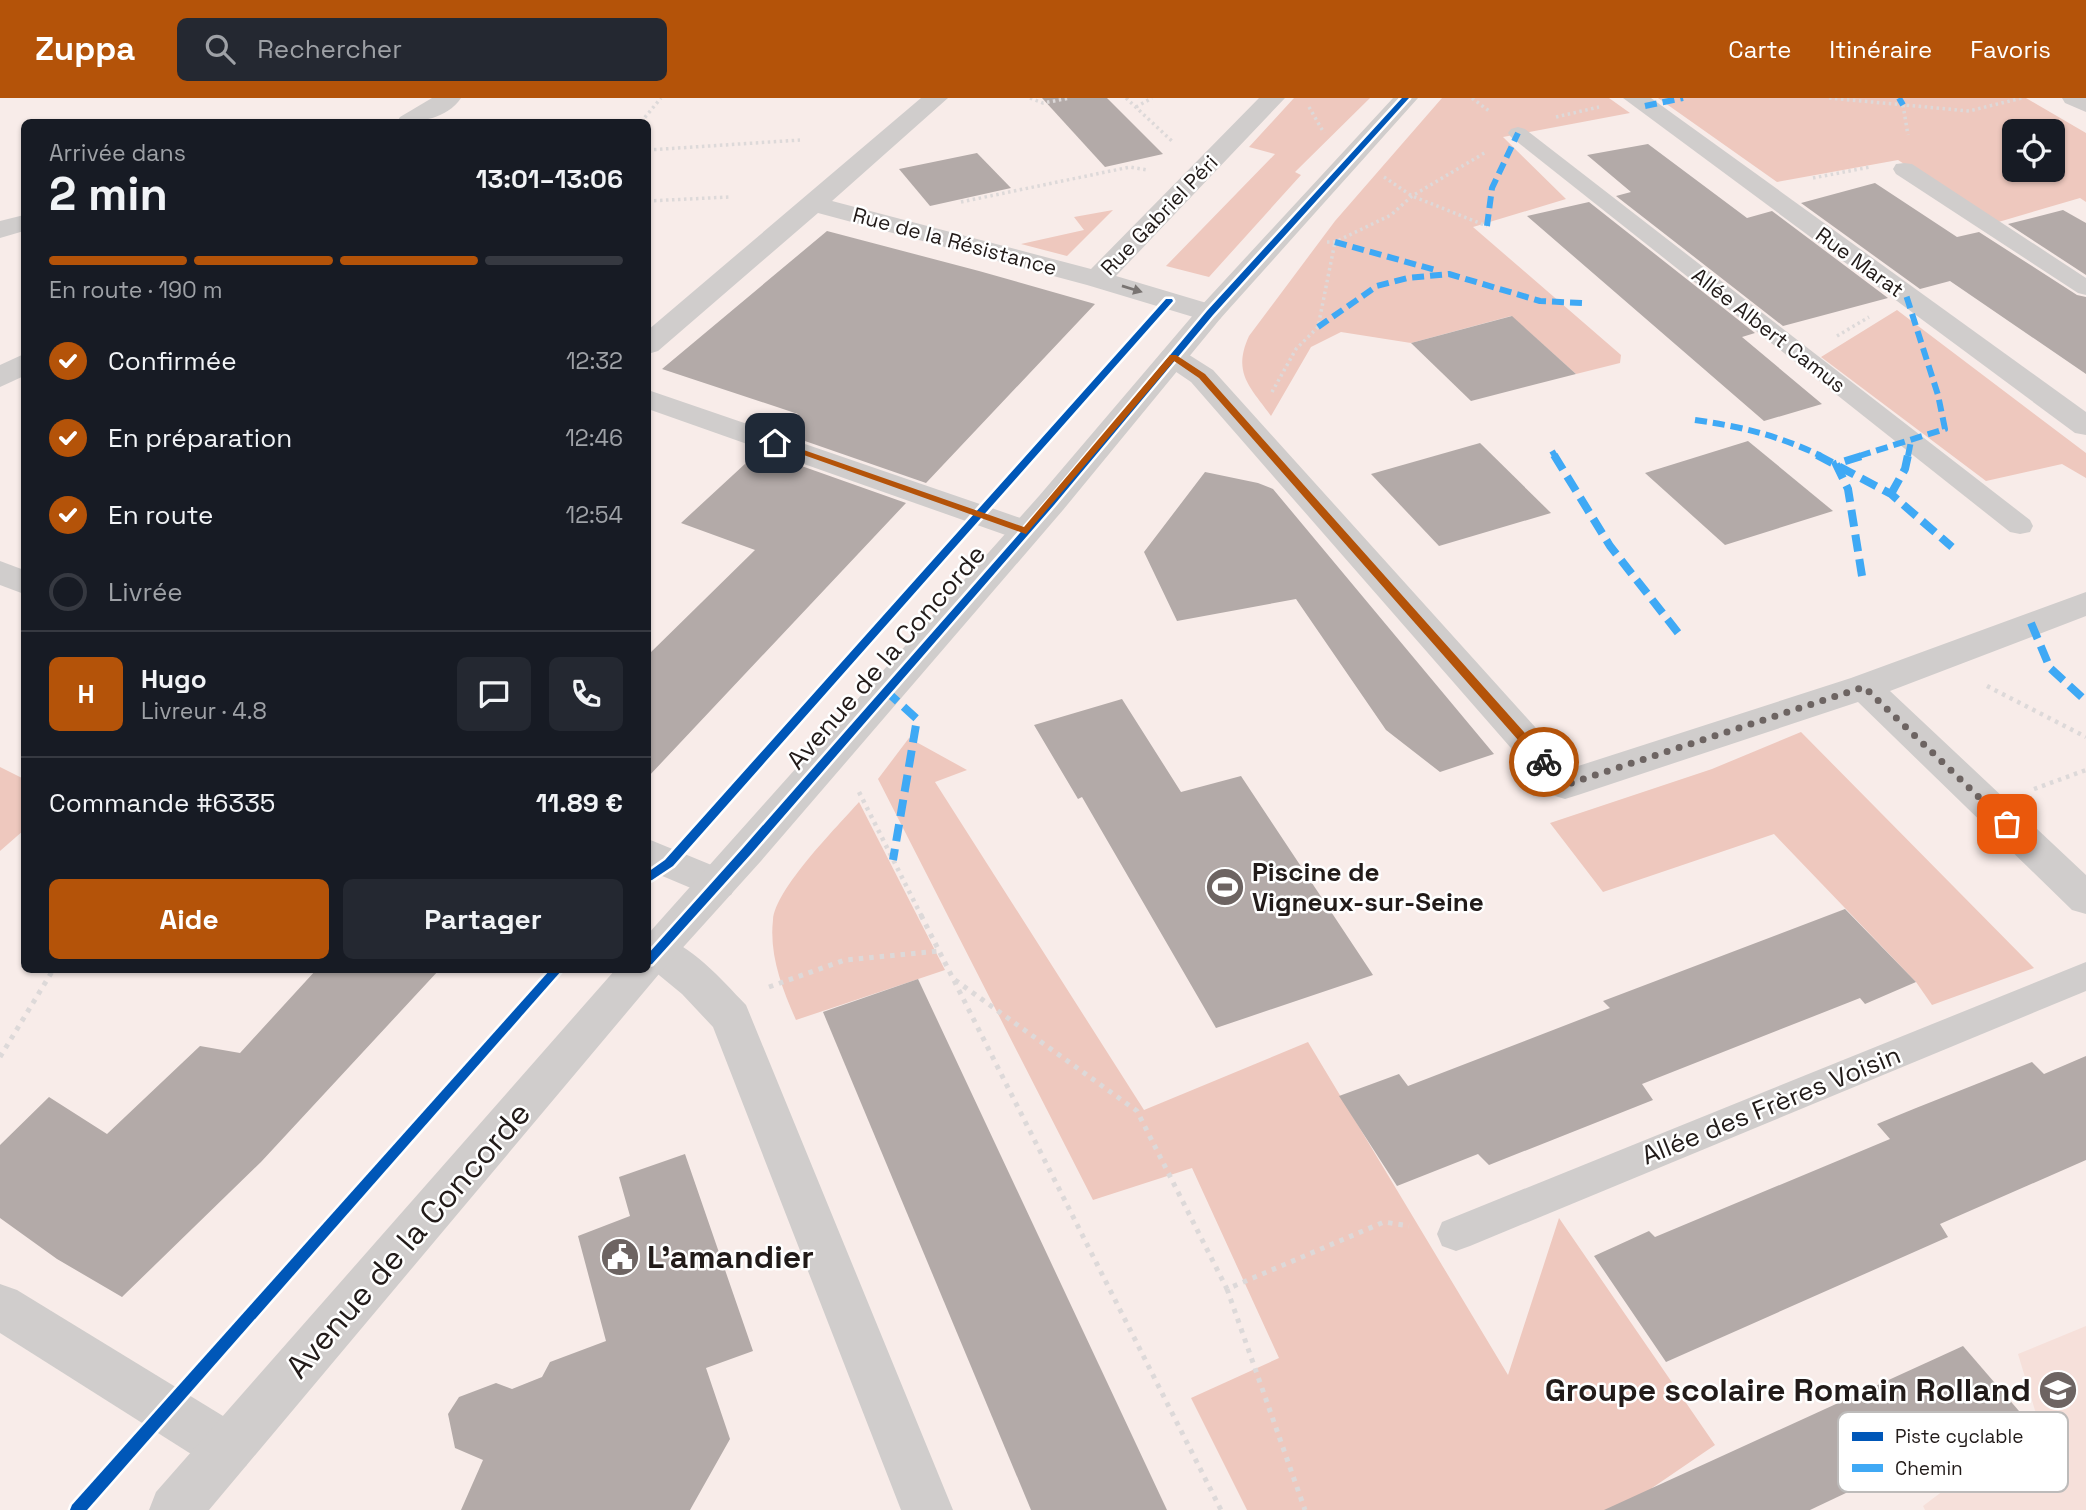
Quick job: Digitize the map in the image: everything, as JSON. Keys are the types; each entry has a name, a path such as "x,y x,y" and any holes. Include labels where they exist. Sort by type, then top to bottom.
{"street":[{"path":"414,119 449,98"},
{"path":"651,342 936,98"},
{"name":"Rue Gabriel Péri","path":"1210,313 1097,279 1273,98"},
{"name":"Avenue de la Concorde","path":"651,957 1026,531 1210,313 1406,98"},
{"name":"Rue Marat","path":"1635,98 2086,426"},
{"path":"2074,98 2086,105"},
{"name":"Rue de la Résistance","path":"814,204 1097,279"},
{"path":"0,230 21,224"},
{"path":"1173,357 1202,376 1565,785 1864,687 2086,603"},
{"path":"0,378 21,365"},
{"path":"651,400 1026,531"},
{"path":"0,572 21,582"},
{"path":"1864,687 2086,899"},
{"path":"651,855 717,884"},
{"path":"651,961 697,982 731,1017 927,1510"},
{"name":"Avenue de la Concorde","path":"175,1510 637,973"},
{"path":"0,1306 229,1448"}],"lane":[{"name":"Allée Albert Camus","path":"1518,133 2020,526"},
{"path":"1904,169 2086,288"},
{"name":"Allée des Frères Voisin","path":"1456,1234 2086,976"}],"path":[{"path":"644,119 661,98"},
{"path":"1030,98 1043,103 1070,98"},
{"path":"1126,98 1197,175"},
{"path":"1136,107 1152,98"},
{"path":"1267,249 1335,242 1391,215 1412,197 1518,133 1556,118 1635,98"},
{"path":"1829,98 1969,111 2022,98"},
{"path":"1758,188 1884,165 1904,169 1908,134 1903,105"},
{"path":"651,150 800,140"},
{"path":"1352,155 1412,197 1487,226"},
{"path":"958,203 1130,167 1197,175"},
{"path":"651,201 729,197"},
{"path":"1254,434 1276,382 1296,349 1318,327 1335,242"},
{"path":"1804,357 1906,295"},
{"path":"1937,659 2086,737"},
{"path":"837,746 1220,1510"},
{"path":"719,1004 845,960 939,951"},
{"path":"0,1057 51,973"},
{"path":"954,979 1137,1111 1227,1289 1305,1510"},
{"path":"1227,1289 1384,1222 1456,1234"}],"shaded area":[{"path":"1294,98 1370,98 1295,172 1301,175 1209,277 1166,266 1275,154 1249,147"},
{"path":"1442,98 1609,98 1630,113 1503,137 1566,199 1473,227 1621,355 1620,363 1576,374 1511,316 1411,343 1341,332 1311,347 1271,416 1250,388 1243,370 1242,360 1249,336 1335,221"},
{"path":"1658,98 2026,98 2062,119 2002,119 2002,182 2065,182 2065,121 2086,133 2086,202 2080,198 1995,223 1898,160 1777,182"},
{"path":"1113,210 1067,256 1021,244 1084,230 1074,217"},
{"path":"1897,310 2086,453 2086,478 2062,464 1986,481 1821,357"},
{"path":"1801,732 2034,968 1932,1005 1916,982 1774,834 1603,892 1550,823 1712,769"},
{"path":"909,738 967,770 935,782 1144,1110 1308,1042 1508,1375 1559,1218 1715,1445 1652,1488 1667,1510 1247,1510 1191,1398 1279,1358 1192,1168 1093,1200 878,779"},
{"path":"0,767 21,778 21,833 0,851"},
{"path":"859,802 945,970 796,1020 775,958 772,933 776,907 808,859"},
{"name":"Groupe scolaire Romain Rolland","path":"2086,1326 2086,1510 1925,1510 1923,1506 1942,1492 2068,1492 2068,1412 2035,1412 2018,1354"}],"building":[{"path":"1042,98 1107,98 1163,154 1105,167"},
{"path":"1648,144 1747,218 1772,211 1888,298 1783,326 1616,196 1631,192 1587,155"},
{"path":"977,153 1011,188 930,206 899,169"},
{"path":"1875,183 1957,237 1979,232 2077,295 2086,297 2086,374 1950,281 1920,289 1801,203"},
{"path":"1589,202 1755,333 1742,337 1822,404 1764,421 1527,216"},
{"path":"2063,210 2086,223 2086,275 2008,224"},
{"path":"827,231 1095,304 926,483 779,432 798,414 662,369"},
{"path":"1512,316 1576,374 1471,401 1411,343"},
{"path":"1748,441 1833,511 1725,545 1645,473"},
{"path":"1480,443 1551,513 1439,546 1371,474"},
{"path":"759,451 906,503 651,774 651,652 755,550 681,523"},
{"path":"1205,472 1258,483 1273,489 1494,754 1440,772 1386,730 1296,599 1177,621 1144,552"},
{"name":"Piscine de Vigneux-sur-Seine","path":"1122,699 1181,792 1241,776 1373,975 1216,1028 1082,797 1078,799 1034,725"},
{"path":"1845,909 1916,982 1865,1004 1860,998 1642,1084 1653,1100 1489,1165 1478,1154 1397,1186 1339,1096 1399,1074 1408,1086 1610,1008 1603,1001"},
{"path":"313,973 436,973 261,1162 122,1297 57,1259 0,1218 0,1145 49,1097 107,1134 200,1046 240,1053"},
{"path":"918,979 1167,1510 1031,1510 823,1012"},
{"path":"2086,1056 2086,1160 1940,1224 1948,1237 1666,1362 1594,1256 1649,1231 1655,1237 1890,1139 1877,1124 1916,1108 2032,1062 2044,1074"},
{"path":"685,1154 753,1351 706,1368 730,1439 690,1510 461,1510 483,1460 455,1448 448,1414 459,1397 496,1383 512,1389 542,1377 550,1362 606,1341 578,1236 630,1216 619,1177"},
{"path":"1963,1346 2019,1411 1838,1412 1838,1492 1848,1492 1810,1510 1604,1510"}],"marked path":[{"path":"1645,106 1683,98"},
{"path":"1899,98 1903,105"},
{"path":"1487,226 1492,188 1518,133"},
{"path":"1335,242 1439,271"},
{"path":"1318,327 1377,286 1408,278 1449,274 1540,301 1582,303"},
{"path":"1862,576 1848,489 1836,464 1945,429 1938,395 1906,295"},
{"path":"1695,420 1749,428 1793,443 1836,464 1891,494 1952,547"},
{"path":"1891,494 1905,469 1911,441"},
{"path":"1552,451 1610,546 1679,634"},
{"path":"2031,623 2050,668 2063,683 2086,701"},
{"path":"885,690 917,719 893,860"}],"cycle path":[{"path":"651,958 1051,503 1210,313 1406,98"},
{"path":"651,875 669,863 1169,301"},
{"path":"77,1510 553,973"}],"way so far":[{"path":"1544,762 1565,785 1864,687 2007,824"}],"place":[{"name":"Piscine de Vigneux-sur-Seine","path":"1225,887"},
{"name":"L'amandier","path":"620,1257"},
{"name":"Groupe scolaire Romain Rolland","path":"2058,1390"}],"route":[{"path":"775,443 1026,531 1173,357 1202,376 1544,762"}]}
